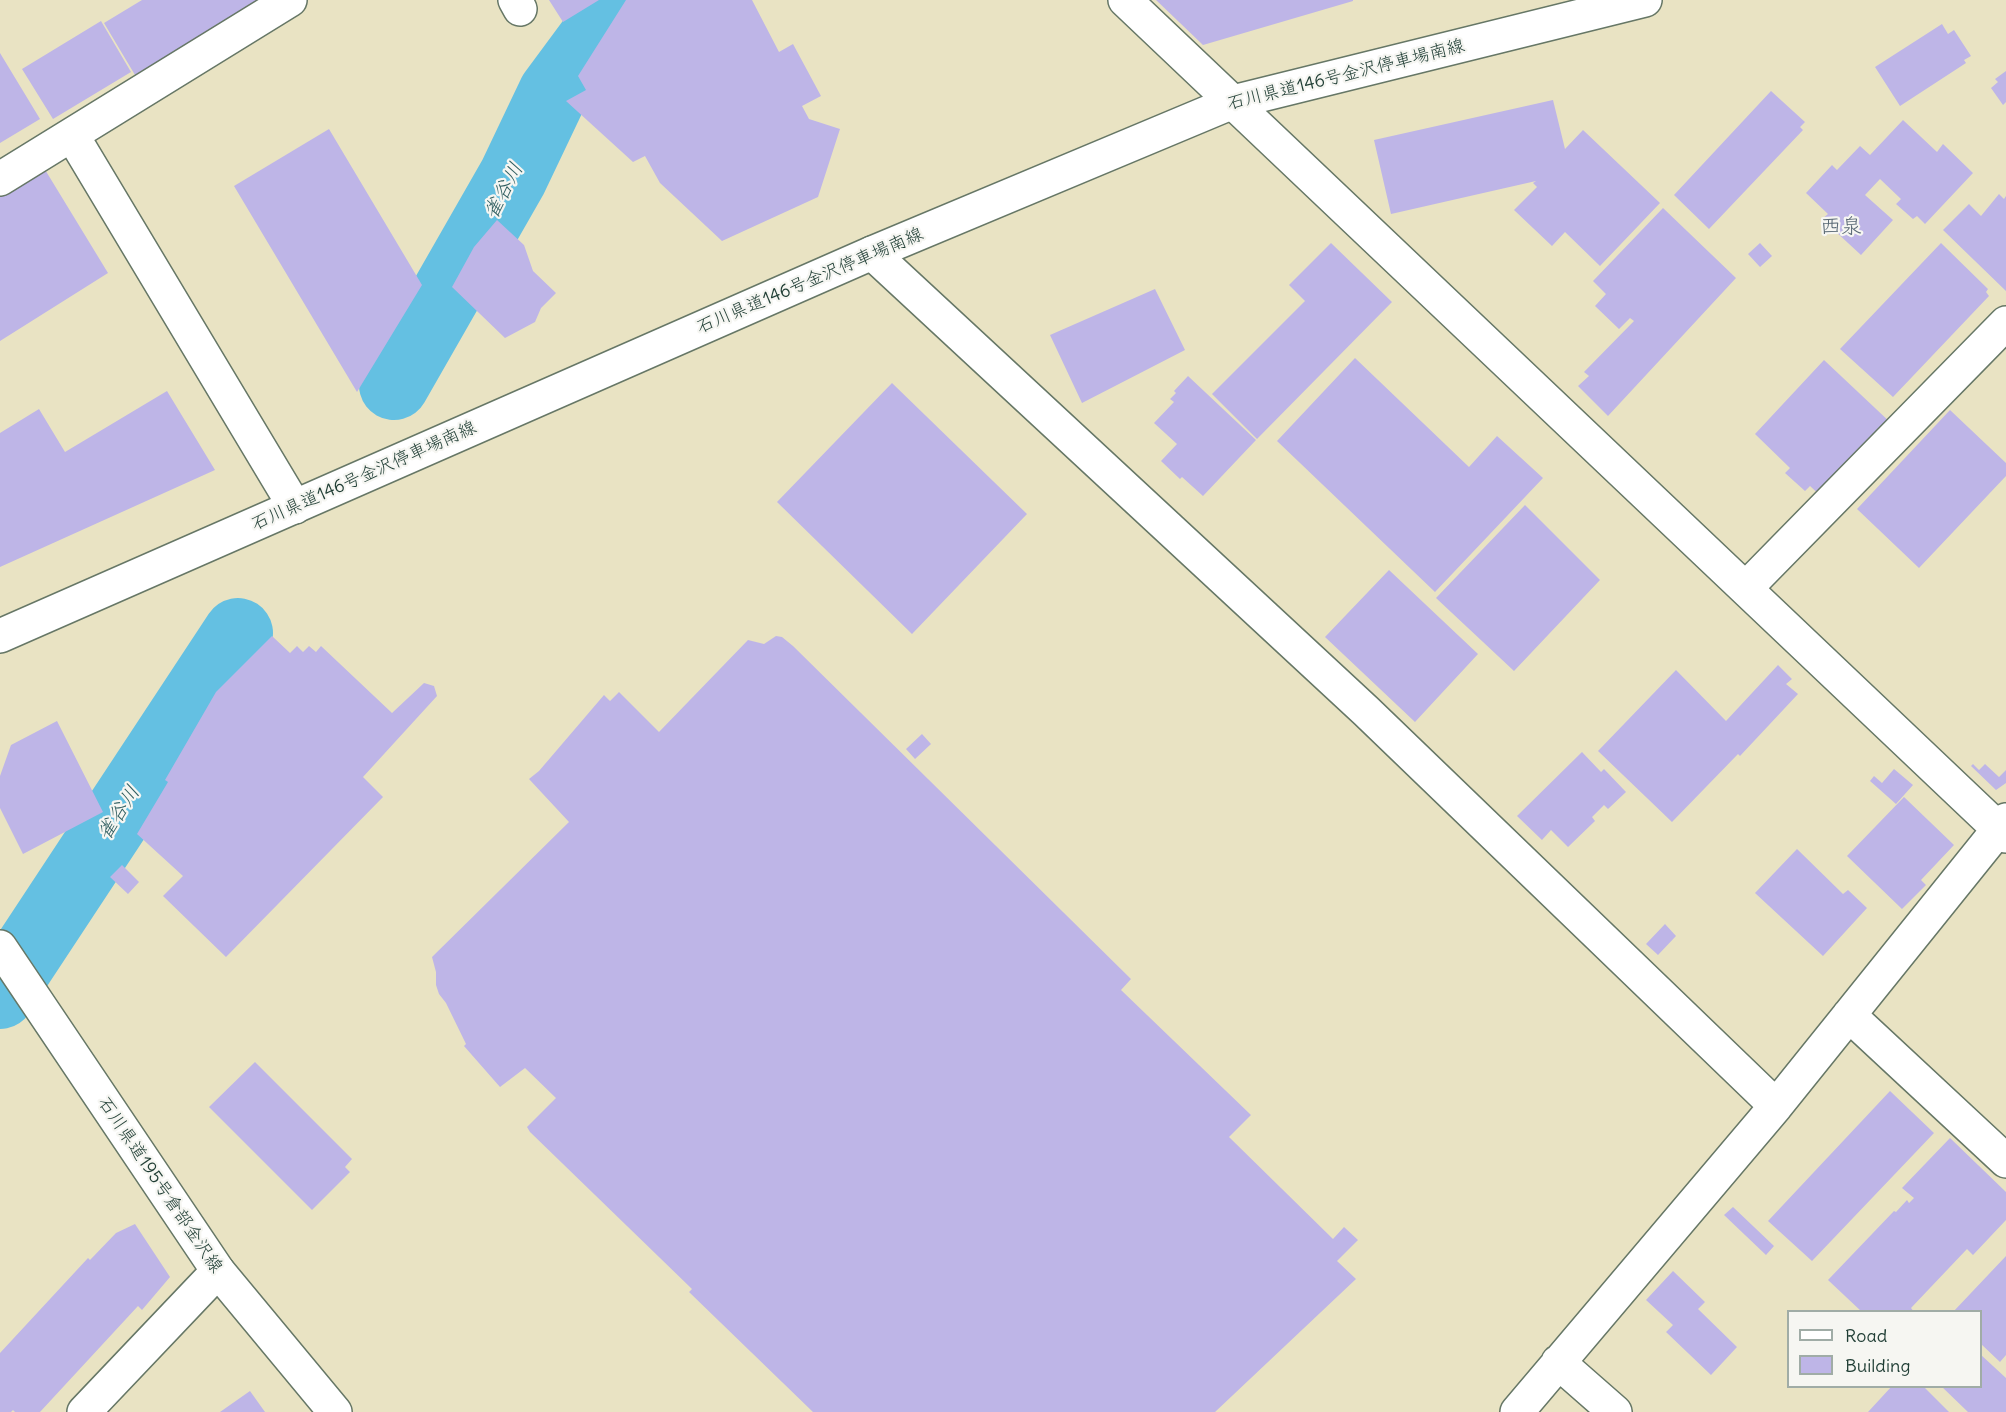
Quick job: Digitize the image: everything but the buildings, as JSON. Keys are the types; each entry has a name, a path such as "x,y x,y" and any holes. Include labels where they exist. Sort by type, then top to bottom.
{"street":[{"path":"0,179 290,0"},
{"path":"1125,0 2003,828 1776,1106 1517,1412"},
{"name":"石川県道146号金沢停車場南線","path":"0,636 872,253 1233,102 1645,0"},
{"path":"72,135 295,507"},
{"path":"872,253 1366,711 1776,1106"},
{"path":"1746,588 2006,323"},
{"name":"石川県道195号倉部金沢線","path":"2,950 218,1271 335,1412"},
{"path":"1850,1015 2006,1161"},
{"path":"84,1412 218,1271"},
{"path":"1558,1362 1615,1412"}],"waterway":[{"name":"雀谷川","path":"394,385 513,177 553,93 610,16 618,0"},
{"name":"雀谷川","path":"0,994 238,633"}],"district":[{"name":"西泉","path":"1841,227"}]}
